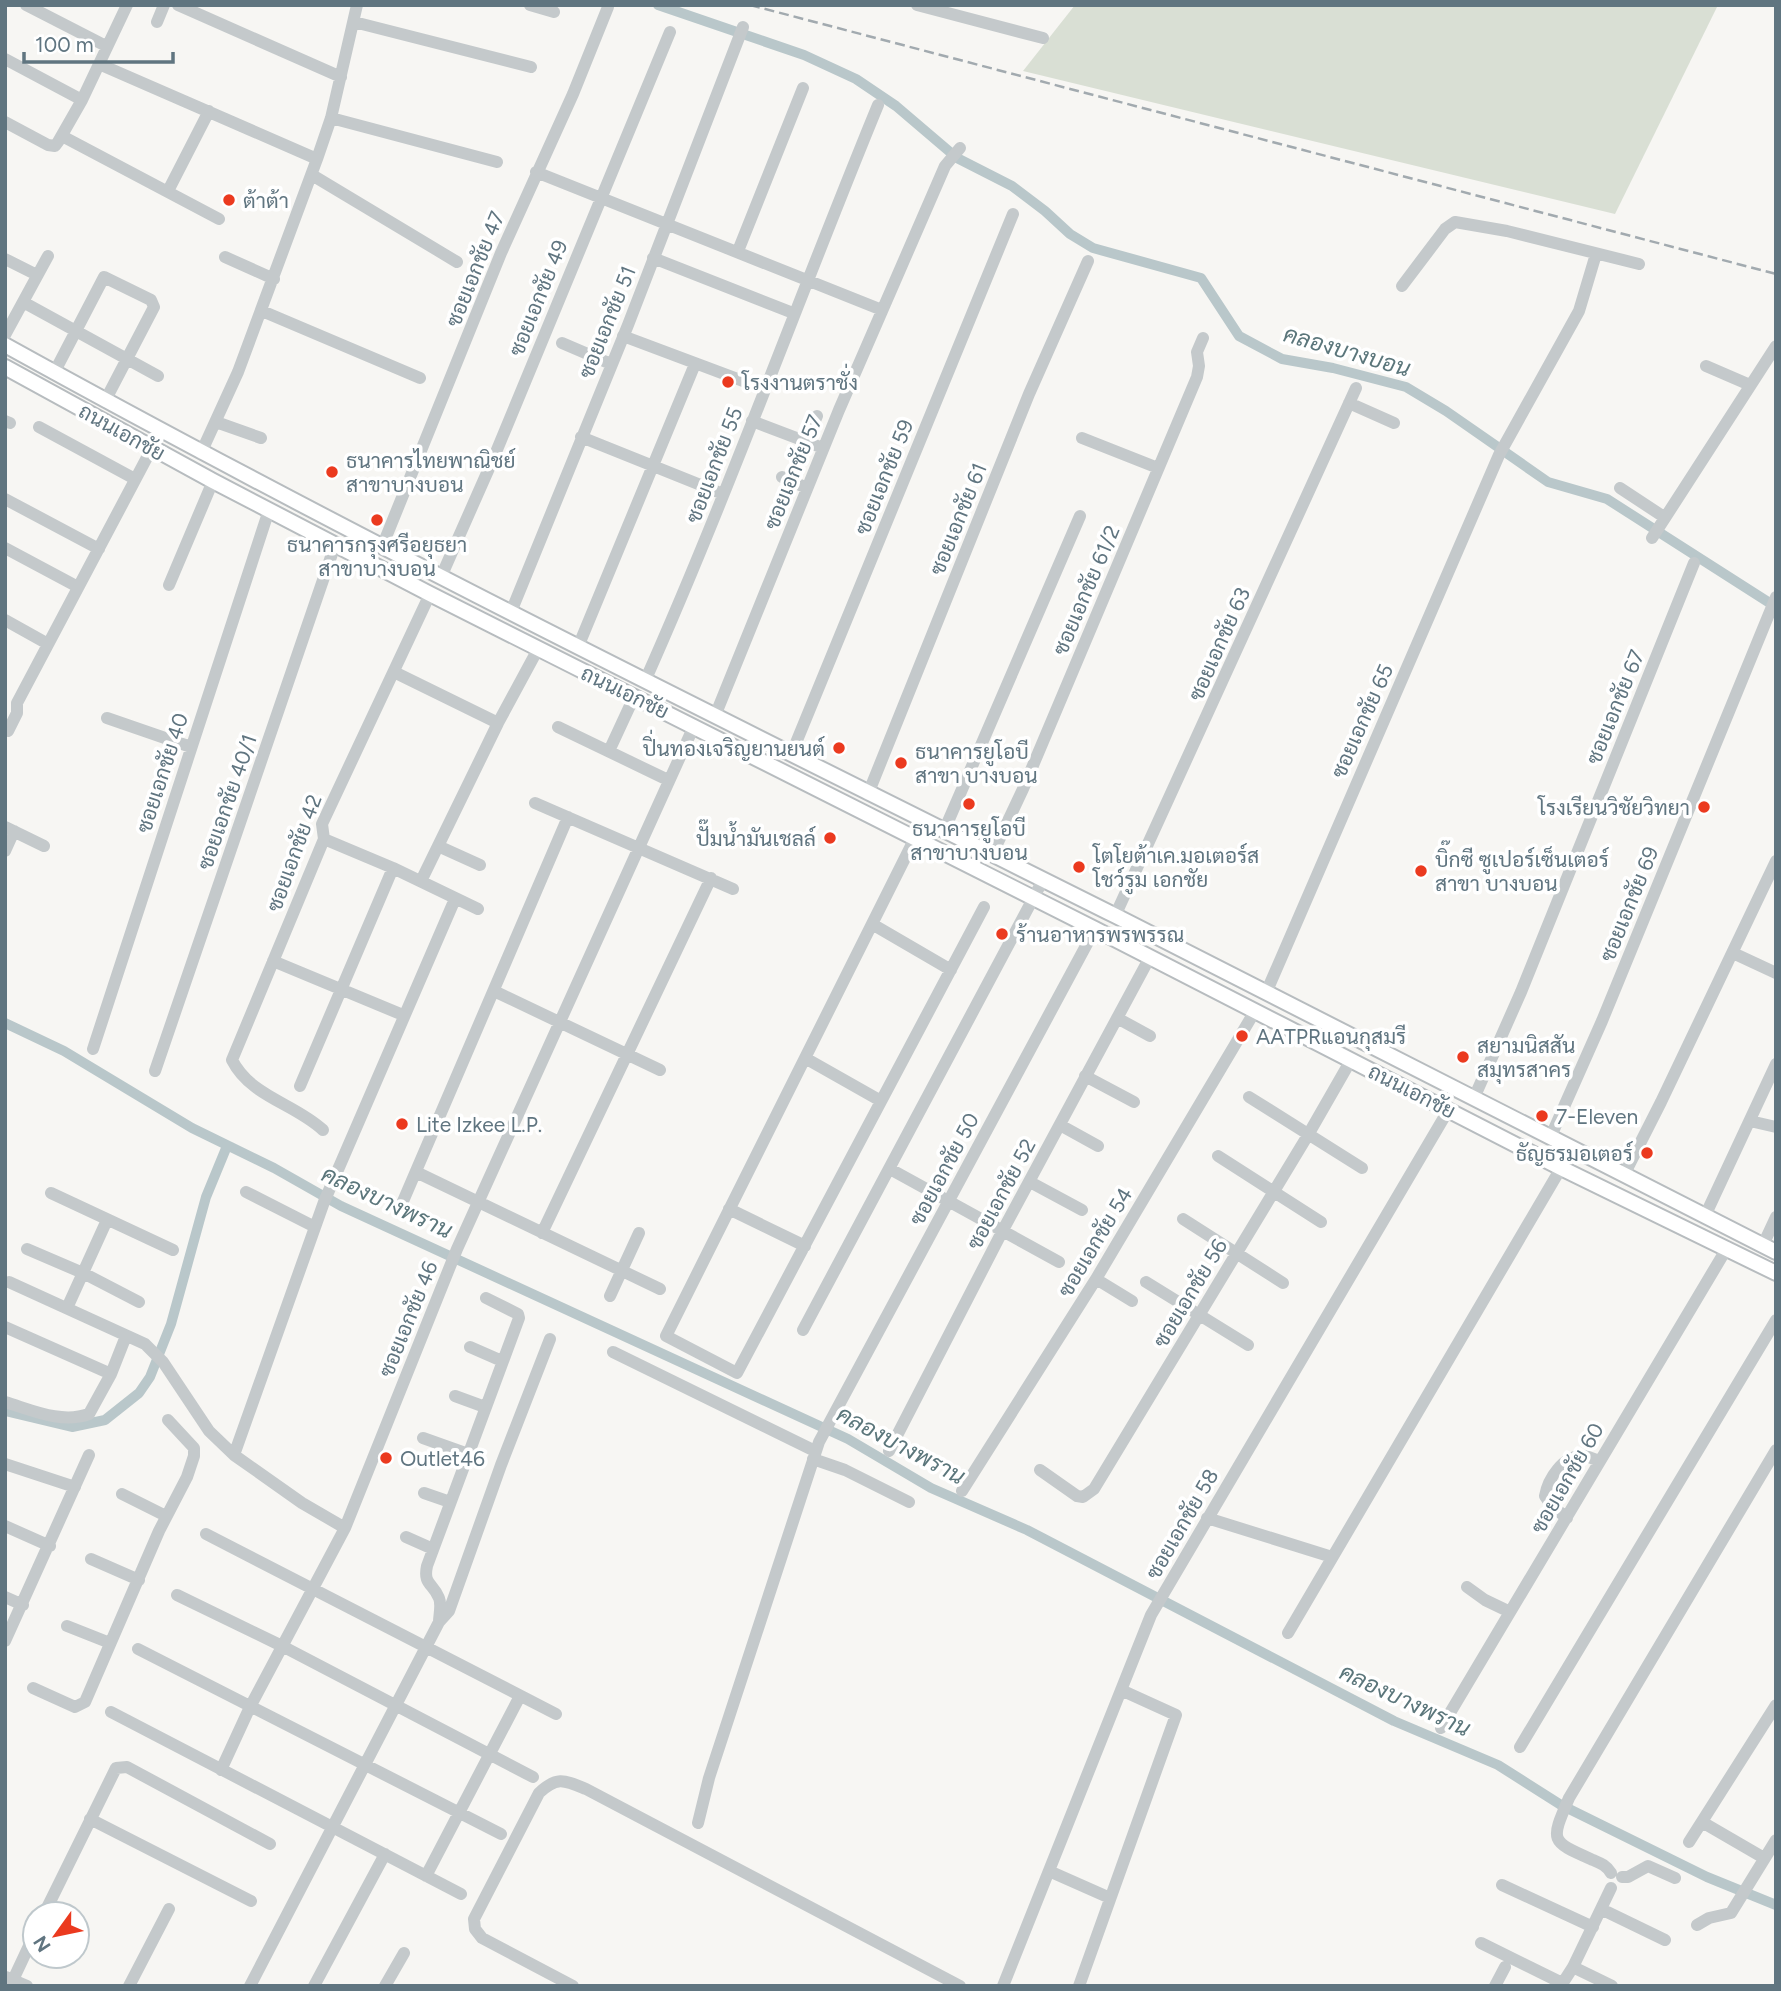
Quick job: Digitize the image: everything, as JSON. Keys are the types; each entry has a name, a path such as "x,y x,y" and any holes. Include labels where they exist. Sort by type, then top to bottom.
{"main road":[{"name":"ถนนเอกชัย","path":"5,345 201,453 382,547 1625,1173 1769,1249"},
{"path":"27,379 36,362"},
{"name":"ถนนเอกชัย","path":"5,367 213,481 430,594 1095,929 1561,1168 1776,1273"},
{"path":"538,649 547,631"}],"street":[{"path":"26,5 106,46"},
{"path":"5,122 48,145 55,146 82,100 127,5"},
{"path":"157,22 164,5"},
{"path":"178,5 341,77"},
{"path":"201,453 238,372 312,175 331,118 357,5"},
{"path":"530,5 554,12"},
{"path":"917,5 954,10 1043,38"},
{"name":"ซอยเอกชัย 47","path":"382,547 536,172 573,94 608,7"},
{"path":"354,22 531,68"},
{"name":"ซอยเอกชัย 51","path":"511,612 667,225 743,27"},
{"name":"ซอยเอกชัย 49","path":"441,577 494,457 670,32"},
{"path":"5,59 82,100"},
{"path":"99,64 317,159"},
{"path":"738,251 803,88"},
{"name":"ซอยเอกชัย 55","path":"645,681 681,601 793,313 878,106"},
{"path":"168,191 209,111"},
{"path":"331,118 497,162"},
{"path":"62,136 219,219"},
{"name":"ซอยเอกชัย 57","path":"715,716 882,310 945,166 960,148"},
{"path":"536,172 882,310"},
{"path":"312,175 457,262"},
{"name":"ซอยเอกชัย 59","path":"791,755 1013,214"},
{"path":"1402,286 1452,223 1507,231 1639,264"},
{"name":"ซอยเอกชัย 65","path":"1266,993 1507,439 1579,311 1596,254"},
{"path":"5,335 48,256"},
{"path":"225,257 274,279"},
{"path":"653,258 793,313"},
{"path":"5,259 37,275"},
{"name":"ซอยเอกชัย 61","path":"868,793 1029,394 1088,261"},
{"path":"54,373 104,277 153,303 154,307 105,401"},
{"path":"23,302 158,376"},
{"path":"262,311 420,378"},
{"path":"623,335 764,389"},
{"name":"ซอยเอกชัย 61/2","path":"992,855 1023,789 1199,372 1196,352 1203,338"},
{"path":"562,343 611,364"},
{"path":"1652,538 1750,385 1774,353"},
{"path":"578,647 695,364"},
{"path":"1706,366 1750,385"},
{"name":"ซอยเอกชัย 63","path":"1115,916 1356,387"},
{"path":"1349,403 1394,423"},
{"path":"806,442 817,416"},
{"path":"752,421 823,448"},
{"path":"216,422 261,438"},
{"path":"39,427 135,479"},
{"path":"581,437 723,494"},
{"path":"1082,438 1158,468"},
{"path":"8,731 17,713 11,700 48,644 152,448"},
{"path":"782,477 807,488"},
{"path":"169,585 213,481"},
{"path":"1620,488 1662,519"},
{"path":"5,499 99,549"},
{"name":"ซอยเอกชัย 40","path":"93,1049 269,510"},
{"path":"944,831 1080,516"},
{"name":"ซอยเอกชัย 40/1","path":"155,1071 335,545"},
{"path":"5,548 78,587"},
{"name":"ซอยเอกชัย 67","path":"1474,1098 1521,992 1694,563"},
{"name":"ซอยเอกชัย 42","path":"323,1130 305,1115 262,1093 239,1073 232,1060 324,839 322,824 430,594"},
{"name":"ซอยเอกชัย 69","path":"1551,1136 1602,1021 1773,602"},
{"path":"5,620 48,644"},
{"path":"421,881 498,723 538,649"},
{"path":"394,671 498,723"},
{"path":"610,751 634,697"},
{"path":"107,718 191,747"},
{"name":"ซอยเอกชัย 46","path":"221,1770 250,1707 345,1528 450,1264 694,726"},
{"path":"558,727 668,780"},
{"path":"535,803 733,889"},
{"path":"401,1206 568,817"},
{"path":"5,850 10,829 44,846"},
{"path":"915,838 666,1336 737,1373 984,907"},
{"path":"324,839 393,868 478,909"},
{"path":"438,846 480,865"},
{"path":"1625,1173 1776,861"},
{"path":"300,1086 393,868"},
{"path":"542,1233 711,878"},
{"path":"803,1330 1043,880"},
{"path":"234,1455 325,1200 455,899"},
{"path":"872,924 951,970"},
{"name":"ซอยเอกชัย 50","path":"698,1823 709,1778 816,1451 1095,929"},
{"path":"1733,953 1776,973"},
{"name":"ซอยเอกชัย 52","path":"889,1451 1003,1230 1150,957"},
{"path":"273,961 403,1015"},
{"path":"494,991 660,1070"},
{"name":"ซอยเอกชัย 54","path":"962,1491 1096,1279 1255,1011"},
{"path":"1117,1018 1150,1036"},
{"path":"805,1058 881,1101"},
{"name":"ซอยเอกชัย 56","path":"1040,1470 1077,1496 1089,1494 1236,1255 1351,1060"},
{"path":"1705,1216 1776,1065"},
{"path":"1085,1076 1134,1102"},
{"path":"1248,1097 1362,1168"},
{"name":"ซอยเอกชัย 58","path":"1003,1986 1151,1615 1449,1109"},
{"path":"1750,1121 1776,1127"},
{"path":"1060,1125 1098,1146"},
{"path":"1218,1156 1321,1222"},
{"path":"1288,1633 1561,1168"},
{"path":"890,1169 1059,1262"},
{"path":"416,1172 660,1289"},
{"path":"1030,1182 1082,1210"},
{"path":"246,1192 315,1227"},
{"path":"51,1193 173,1250"},
{"path":"729,1209 804,1246"},
{"path":"1769,1249 1776,1217"},
{"path":"1183,1219 1283,1283"},
{"path":"67,1308 107,1220"},
{"path":"610,1296 639,1233"},
{"name":"ซอยเอกชัย 60","path":"1441,1728 1727,1248"},
{"path":"27,1249 83,1273 139,1302"},
{"path":"1096,1279 1132,1301"},
{"path":"9,1282 145,1344 163,1362 209,1431 234,1455 302,1503 345,1528"},
{"path":"1146,1282 1248,1345"},
{"path":"439,1622 438,1596 427,1583 425,1575 518,1314 486,1298"},
{"path":"1520,1747 1776,1320"},
{"path":"5,1327 111,1374"},
{"path":"5,1402 58,1418 79,1418 89,1414 111,1374 126,1336"},
{"path":"250,1986 425,1646 449,1611 550,1339"},
{"path":"470,1347 502,1361"},
{"path":"613,1352 816,1451 845,1470 909,1502"},
{"path":"455,1396 485,1407"},
{"path":"169,1420 194,1448"},
{"path":"33,1688 75,1707 81,1706 166,1516 187,1476 194,1448 209,1431"},
{"path":"423,1438 468,1454"},
{"path":"1675,1878 1648,1866 1628,1877 1616,1875 1604,1865 1562,1847 1556,1836 1557,1826 1569,1798 1776,1450"},
{"path":"5,1641 89,1455"},
{"path":"1567,1518 1552,1506 1545,1496 1547,1486 1563,1463 1574,1457 1584,1456 1600,1461"},
{"path":"5,1464 75,1488"},
{"path":"122,1493 166,1516"},
{"path":"424,1493 450,1502"},
{"path":"1208,1518 1332,1558"},
{"path":"5,1527 50,1546"},
{"path":"206,1534 556,1714"},
{"path":"406,1537 433,1549"},
{"path":"91,1559 139,1580"},
{"path":"1467,1587 1485,1600 1510,1612"},
{"path":"177,1595 282,1646 533,1777"},
{"path":"5,1597 23,1605"},
{"path":"67,1626 110,1643"},
{"path":"138,1649 501,1834"},
{"path":"1079,1986 1176,1715 1121,1690"},
{"path":"426,1876 520,1696"},
{"path":"1689,1842 1776,1705"},
{"path":"111,1712 461,1894"},
{"path":"51,1900 116,1769 127,1767 271,1844"},
{"path":"573,1986 482,1938 475,1929 474,1919 539,1794 553,1782 565,1781 586,1789 960,1986"},
{"path":"90,1819 251,1901"},
{"path":"1702,1822 1764,1858"},
{"path":"1697,1925 1709,1918 1727,1916 1735,1908 1776,1840"},
{"path":"314,1986 384,1854"},
{"path":"1049,1871 1110,1898"},
{"path":"1482,1943 1558,1980 1567,1978 1611,1888 1605,1880 1616,1875"},
{"path":"1503,1885 1593,1927"},
{"path":"129,1986 169,1909"},
{"path":"1601,1909 1665,1940"},
{"path":"385,1986 404,1953"},
{"path":"21,1957 9,1978 27,1986"},
{"path":"1495,1986 1505,1967"},
{"path":"1573,1967 1612,1986"}],"shaded area":[{"path":"1075,5 1718,5 1615,214 1023,71"}],"waterway":[{"name":"คลองบางบอน","path":"658,5 804,55 856,79 896,106 957,158 1012,186 1070,234 1093,248 1201,278 1239,336 1282,359 1333,368 1406,387 1446,411 1548,482 1607,499 1776,607"},
{"name":"คลองบางพราน","path":"5,1023 64,1051 192,1128 274,1168 341,1206 848,1439 931,1488 1027,1530 1394,1721 1498,1765 1561,1805 1707,1877 1776,1905"},
{"path":"5,1411 72,1427 105,1420 139,1393 150,1377 171,1324 206,1197 227,1146"}],"railway":[{"path":"750,5 1776,274"}],"place":[{"name":"ต้าต้า","path":"229,200"},
{"name":"โรงงานตราชั่ง","path":"728,382"},
{"name":"ธนาคารไทยพาณิชย์ สาขาบางบอน","path":"332,472"},
{"name":"ธนาคารกรุงศรีอยุธยา สาขาบางบอน","path":"377,520"},
{"name":"ปิ่นทองเจริญยานยนต์","path":"839,748"},
{"name":"ธนาคารยูโอบี สาขา บางบอน","path":"901,763"},
{"name":"ธนาคารยูโอบี สาขาบางบอน","path":"969,804"},
{"name":"โรงเรียนวิชัยวิทยา","path":"1704,807"},
{"name":"ปั๊มน้ำมันเชลล์","path":"830,838"},
{"name":"โตโยต้าเค.มอเตอร์ส โชว์รูม เอกชัย","path":"1079,867"},
{"name":"บิ๊กซี ซูเปอร์เซ็นเตอร์ สาขา บางบอน","path":"1421,871"},
{"name":"ร้านอาหารพรพรรณ","path":"1002,934"},
{"name":"AATPRแอนกุสมรี","path":"1242,1036"},
{"name":"สยามนิสสัน สมุทรสาคร","path":"1463,1057"},
{"name":"7-Eleven","path":"1542,1116"},
{"name":"Lite Izkee L.P.","path":"402,1124"},
{"name":"ธัญธรมอเตอร์","path":"1647,1153"},
{"name":"Outlet46","path":"386,1458"}]}
